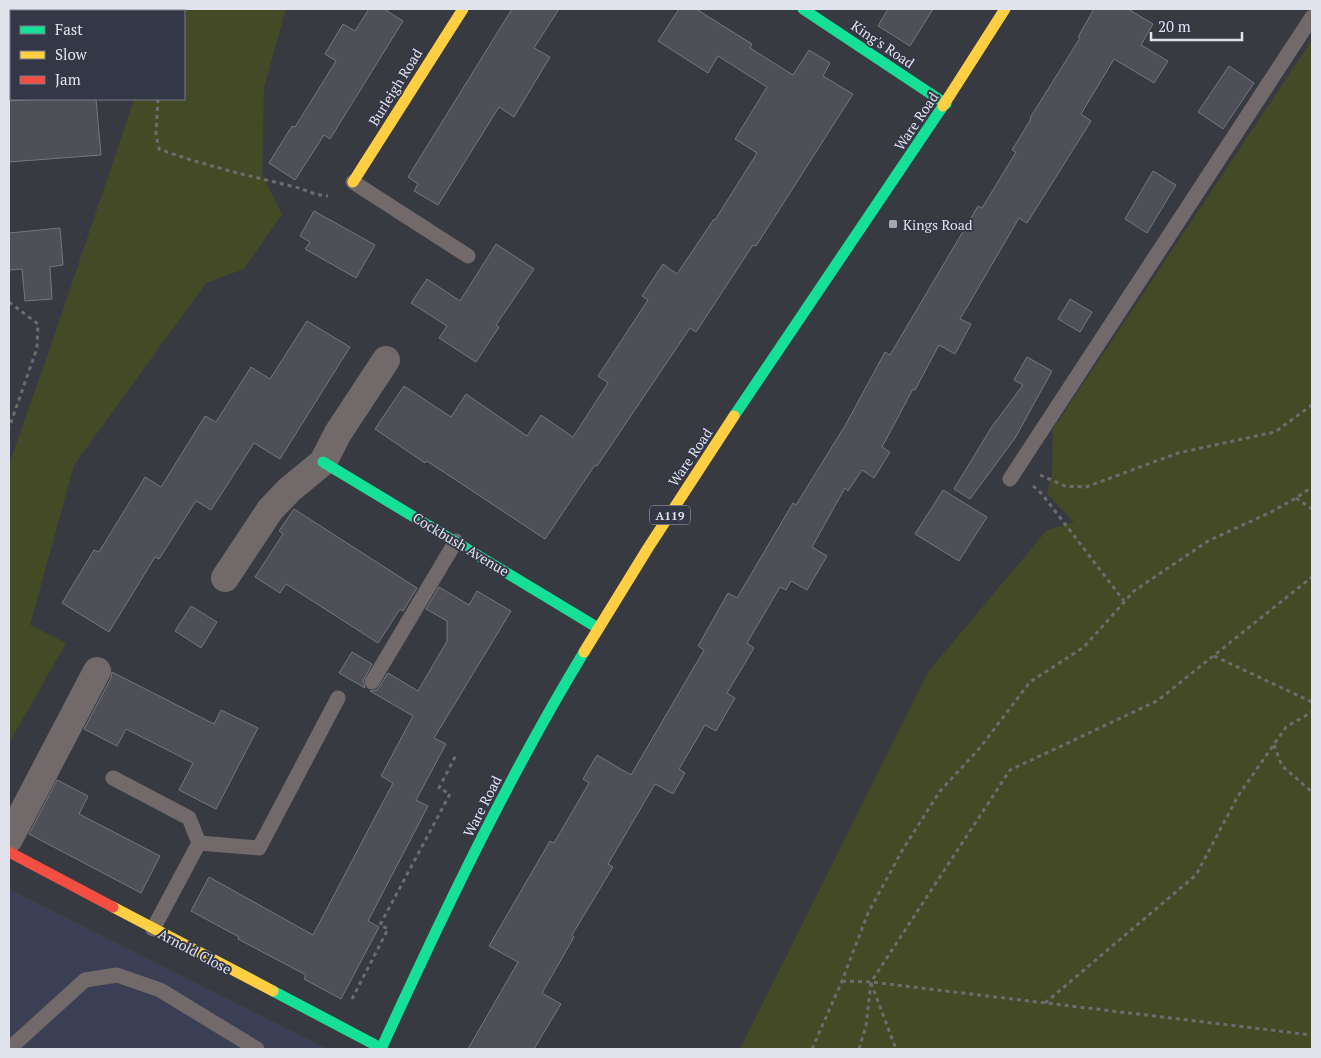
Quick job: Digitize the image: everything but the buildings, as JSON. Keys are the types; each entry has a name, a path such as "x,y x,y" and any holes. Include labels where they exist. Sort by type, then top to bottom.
{"main road":[{"name":"Burleigh Road","path":"353,182 463,9"},
{"name":"King's Road","path":"803,9 946,104"},
{"name":"Ware Road","path":"381,1048 429,945 491,822 532,743 598,628 680,500 946,104 1005,9"},
{"name":"Cockbush Avenue","path":"323,462 598,628"},
{"name":"Arnold Close","path":"9,852 381,1048"}],"street":[{"path":"225,578 270,510 289,490 323,462 338,433 386,360"},
{"path":"9,839 97,671"}],"lane":[{"path":"1015,471 1312,17"},
{"path":"353,182 468,256"},
{"path":"372,682 456,541"},
{"path":"199,843 259,848 338,698"},
{"path":"113,778 189,818 199,843 153,929"},
{"path":"9,1049 85,980 117,975 160,990 256,1049"}],"path":[{"path":"158,100 156,134 159,149 192,161 263,180 294,186 316,195"},
{"path":"9,302 38,324 38,348 9,428"},
{"path":"1015,471 1065,486 1086,487 1178,453 1275,432 1312,405"},
{"path":"1015,471 1042,494 1124,601"},
{"path":"812,1049 842,981 868,913 903,849 940,791 979,749 1030,682 1084,647 1134,591 1208,542 1271,512 1312,487"},
{"path":"1296,498 1312,509"},
{"path":"859,1049 866,1026 871,982 1010,770 1157,701 1312,578"},
{"path":"1214,656 1312,702"},
{"path":"1044,1004 1196,875 1238,796 1286,727 1312,712"},
{"path":"1274,745 1282,766 1312,792"},
{"path":"338,1025 388,929 380,924 450,794 439,788 456,755"},
{"path":"842,981 871,982 1312,1035"},
{"path":"871,982 896,1049"}],"shaded area":[{"path":"9,889 328,1049 9,1049"}],"green space":[{"path":"286,9 264,87 262,175 282,214 244,269 206,283 74,465 30,625 66,643 9,743 9,464 56,331 132,100 185,100 185,10 118,10"},
{"path":"1312,40 1312,1049 740,1049 928,672 1047,530 1074,522 1047,494 1052,474 1053,429"}],"traffic: fast":[{"path":"803,9 946,104"},
{"path":"734,416 943,106"},
{"path":"323,462 598,628"},
{"path":"381,1049 428,948 502,798 584,652"},
{"path":"273,991 381,1048"}],"traffic: slow":[{"path":"353,182 463,9"},
{"path":"943,106 1005,9"},
{"path":"584,652 648,548 734,416"},
{"path":"113,907 273,991"}],"traffic: jam":[{"path":"9,852 113,907"}],"place":[{"name":"Kings Road","path":"893,224"}]}
